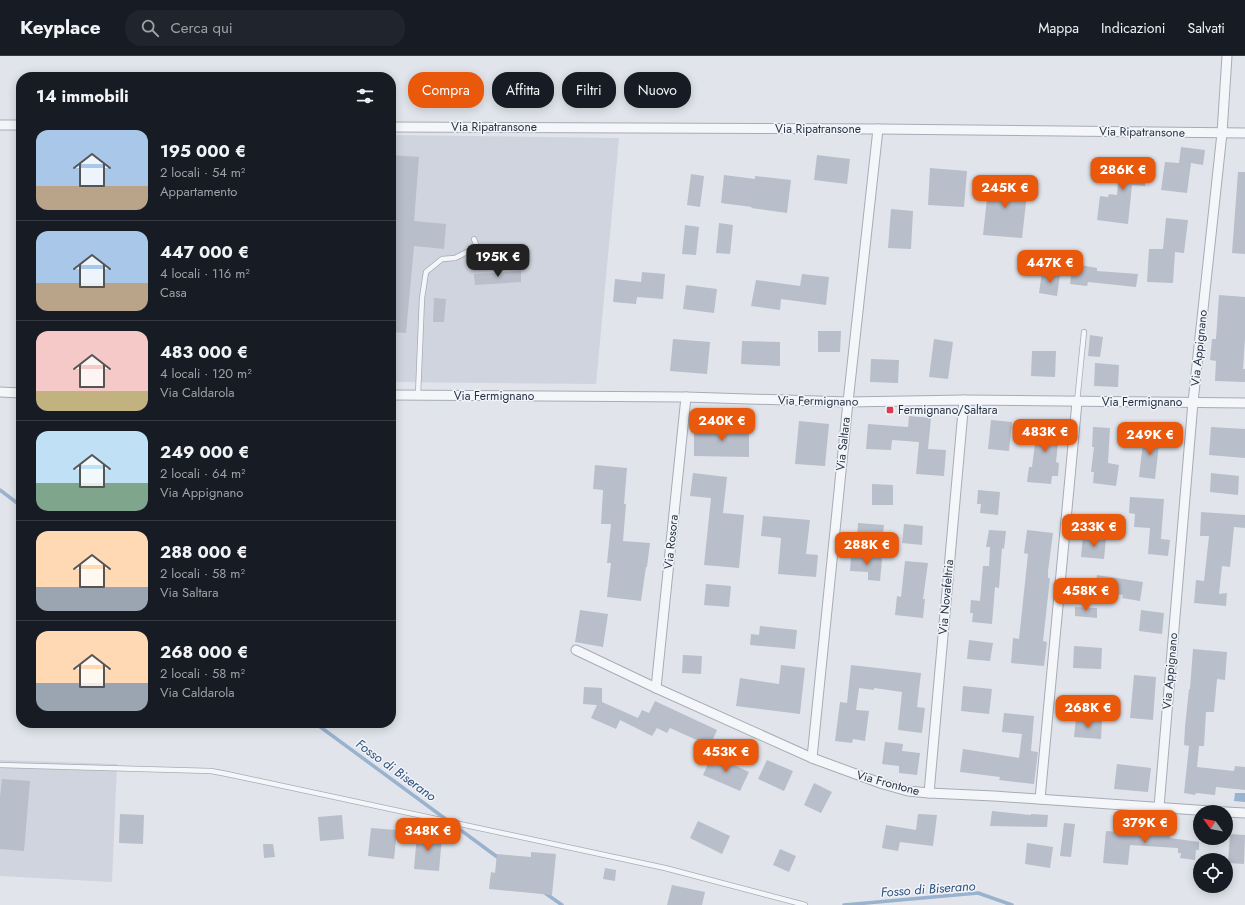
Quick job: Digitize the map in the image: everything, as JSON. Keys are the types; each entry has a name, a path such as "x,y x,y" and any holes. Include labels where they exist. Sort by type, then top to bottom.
{"street":[{"name":"Via Appignano","path":"1158,808 1193,402 1222,133 1227,56"},
{"path":"0,125 16,125"},
{"name":"Via Ripatransone","path":"396,127 878,129 1245,133"},
{"name":"Via Saltara","path":"812,758 848,402 878,129"},
{"path":"0,392 16,392"},
{"name":"Via Fermignano","path":"396,395 686,397 848,402 964,400 1245,403"},
{"name":"Via Rosora","path":"656,688 686,397"},
{"name":"Via Novafeltria","path":"929,793 964,400"},
{"path":"1040,799 1077,402"},
{"name":"Via Frontone","path":"576,650 656,688 812,758 883,784 908,791 1193,810"},
{"name":"Via Frontone","path":"1233,812 1245,813"}],"lane":[{"path":"418,395 422,298 426,272 442,260 455,258 477,247 474,239"},
{"path":"1077,402 1084,332"},
{"path":"0,765 211,771 665,868 805,905"}],"shaded area":[{"path":"396,135 619,138 596,384 396,382"},
{"path":"0,760 117,764 112,882 0,876"}],"water":[{"path":"1235,793 1245,793 1245,802 1234,801"}],"building":[{"path":"1181,147 1205,150 1203,165 1191,163 1187,193 1161,190 1165,162 1179,163"},
{"path":"396,155 419,157 414,221 446,224 444,249 414,246 406,333 396,332"},
{"path":"817,155 850,159 847,184 814,180"},
{"path":"1125,157 1147,158 1145,186 1132,185 1128,224 1097,220 1100,196 1108,197 1109,194 1117,195 1120,160 1124,161"},
{"path":"930,168 967,171 964,207 928,205"},
{"path":"1238,172 1245,172 1245,254 1232,253"},
{"path":"691,174 704,176 700,207 687,205"},
{"path":"724,175 755,179 755,176 791,180 787,213 721,203"},
{"path":"989,180 1028,185 1022,238 983,235"},
{"path":"891,209 913,211 911,249 888,248"},
{"path":"1166,218 1188,220 1184,253 1175,252 1173,283 1147,282 1149,249 1163,249"},
{"path":"719,223 733,225 730,254 716,253"},
{"path":"685,225 699,227 696,255 682,254"},
{"path":"1080,265 1097,268 1097,271 1138,274 1136,287 1088,282 1087,286 1070,284 1072,268 1080,269"},
{"path":"521,271 521,282 475,285 474,274"},
{"path":"642,272 665,274 663,299 637,297 636,304 613,302 615,279 641,282"},
{"path":"1042,272 1060,275 1057,296 1039,293"},
{"path":"802,274 829,277 826,305 781,299 780,310 751,306 756,280 800,286"},
{"path":"686,285 717,289 714,313 683,309"},
{"path":"1219,295 1245,297 1243,369 1245,369 1245,382 1215,381 1216,361 1210,360 1212,339 1216,339"},
{"path":"434,298 446,299 444,322 433,322"},
{"path":"818,331 841,331 840,352 818,352"},
{"path":"1090,335 1103,337 1100,357 1088,356"},
{"path":"673,339 710,342 707,374 670,371"},
{"path":"934,339 953,342 948,379 929,377"},
{"path":"742,341 780,342 780,366 741,364"},
{"path":"1032,351 1056,351 1055,377 1031,376"},
{"path":"871,359 899,360 898,383 870,382"},
{"path":"1095,363 1119,365 1118,387 1094,386"},
{"path":"909,416 931,418 928,449 946,450 944,476 916,474 919,442 892,440 891,450 866,449 868,424 908,427"},
{"path":"991,420 1012,422 1009,451 988,449"},
{"path":"1036,420 1060,423 1056,462 1059,463 1058,476 1052,476 1051,484 1027,482 1029,467 1032,467"},
{"path":"799,421 829,424 825,466 795,464"},
{"path":"694,427 749,427 749,457 694,456"},
{"path":"1093,427 1110,428 1108,463 1119,465 1116,486 1093,483 1094,472 1091,472 1094,447 1092,447"},
{"path":"1211,427 1245,429 1245,458 1209,455"},
{"path":"1144,434 1160,436 1155,479 1139,477"},
{"path":"595,465 627,468 623,541 650,543 641,601 607,597 611,563 607,563 611,524 601,524 603,490 593,489"},
{"path":"693,473 727,477 723,513 744,515 739,568 704,565 711,498 690,496"},
{"path":"1211,473 1239,476 1238,495 1210,492"},
{"path":"872,484 893,485 893,505 872,505"},
{"path":"978,490 1000,492 998,515 980,513 981,504 977,504"},
{"path":"1130,497 1164,499 1161,539 1170,540 1168,556 1148,554 1150,528 1134,527 1135,514 1129,513"},
{"path":"1201,512 1245,515 1245,528 1234,527 1230,567 1222,566 1219,594 1227,593 1226,606 1194,603 1196,580 1204,581 1209,536 1200,536"},
{"path":"763,516 810,520 806,554 818,555 816,577 778,574 781,538 761,536"},
{"path":"858,523 884,525 882,542 857,540"},
{"path":"904,524 923,526 922,545 902,543"},
{"path":"989,530 1006,531 1004,549 1002,548 999,588 995,587 992,624 972,622 973,613 970,613 971,600 980,601 983,566 989,566 990,547 986,547"},
{"path":"1027,530 1053,533 1048,571 1048,578 1050,578 1043,641 1047,642 1044,666 1011,663 1013,638 1019,639 1028,554 1024,553"},
{"path":"1083,536 1106,538 1104,559 1081,557"},
{"path":"856,555 881,558 880,581 868,580 868,572 850,571 851,557 856,557"},
{"path":"905,561 928,563 923,599 925,599 923,618 895,615 897,596 901,597"},
{"path":"1097,575 1143,582 1140,601 1122,598 1123,595 1095,592"},
{"path":"706,584 731,586 729,607 704,605"},
{"path":"1075,607 1097,608 1097,618 1075,616"},
{"path":"580,610 608,614 603,647 575,642"},
{"path":"1141,610 1164,613 1162,634 1139,631"},
{"path":"760,626 797,630 795,649 750,645 751,634 759,635"},
{"path":"969,640 993,643 990,661 967,659"},
{"path":"1074,646 1102,648 1101,669 1073,668"},
{"path":"1193,649 1227,652 1225,680 1217,679 1214,712 1206,712 1204,746 1199,746 1197,767 1234,771 1235,766 1245,767 1245,790 1216,787 1215,795 1196,793 1195,795 1184,793 1189,746 1184,745 1185,727"},
{"path":"683,655 702,656 701,674 682,673"},
{"path":"781,665 805,668 800,714 736,706 740,678 779,684"},
{"path":"851,665 921,673 917,707 925,708 922,733 898,730 902,692 874,688 874,690 859,688 856,710 869,711 865,741 853,739 852,743 835,741 840,702 847,703"},
{"path":"1134,675 1156,677 1153,720 1130,718"},
{"path":"963,686 992,689 989,714 961,711"},
{"path":"584,687 602,688 602,702 638,718 642,710 649,713 655,701 717,730 710,746 670,728 667,733 657,728 652,736 620,720 616,729 591,718 597,705 583,704"},
{"path":"1004,713 1034,716 1031,751 1038,752 1034,784 999,780 1000,777 960,772 963,749 1019,758 1022,734 1002,732"},
{"path":"1076,718 1102,720 1101,739 1074,737"},
{"path":"885,742 903,744 902,751 920,753 917,775 899,773 899,766 882,764"},
{"path":"712,755 749,772 740,791 703,775"},
{"path":"767,760 793,771 784,791 758,779"},
{"path":"1117,764 1151,768 1148,792 1114,789"},
{"path":"2,779 30,781 24,851 0,849 0,797"},
{"path":"814,783 832,792 821,813 804,805"},
{"path":"992,811 1031,815 1048,815 1047,827 990,826"},
{"path":"120,814 144,815 143,844 119,843"},
{"path":"918,814 937,815 933,846 900,842 898,851 882,848 886,825 916,830"},
{"path":"342,815 344,839 320,841 318,817"},
{"path":"698,821 730,836 722,854 690,838"},
{"path":"1064,823 1075,824 1071,857 1060,856"},
{"path":"1144,824 1171,826 1170,838 1193,841 1193,845 1199,845 1199,850 1196,850 1196,853 1193,853 1193,860 1180,858 1181,853 1178,853 1178,848 1130,845 1128,865 1103,863 1106,831 1143,834"},
{"path":"371,828 397,830 394,859 368,856"},
{"path":"417,834 442,836 439,871 414,869"},
{"path":"1233,834 1245,835 1244,864 1233,863 1233,853 1229,853 1229,845 1233,845"},
{"path":"1027,843 1053,847 1050,868 1025,864"},
{"path":"263,844 273,844 275,857 264,858"},
{"path":"780,849 796,856 789,872 773,865"},
{"path":"531,852 556,854 552,895 489,889 491,872 495,873 497,854 531,857"},
{"path":"605,868 616,870 615,881 603,879"},
{"path":"672,885 705,892 702,905 667,905"}],"waterway":[{"name":"Fosso di Biserano","path":"0,490 16,502"},
{"name":"Fosso di Biserano","path":"322,728 500,859"},
{"name":"Fosso di Biserano","path":"545,893 562,905"},
{"name":"Fosso di Biserano","path":"844,905 978,893 1012,905"}],"place":[{"name":"Fermignano/Saltara","path":"890,410"}]}
